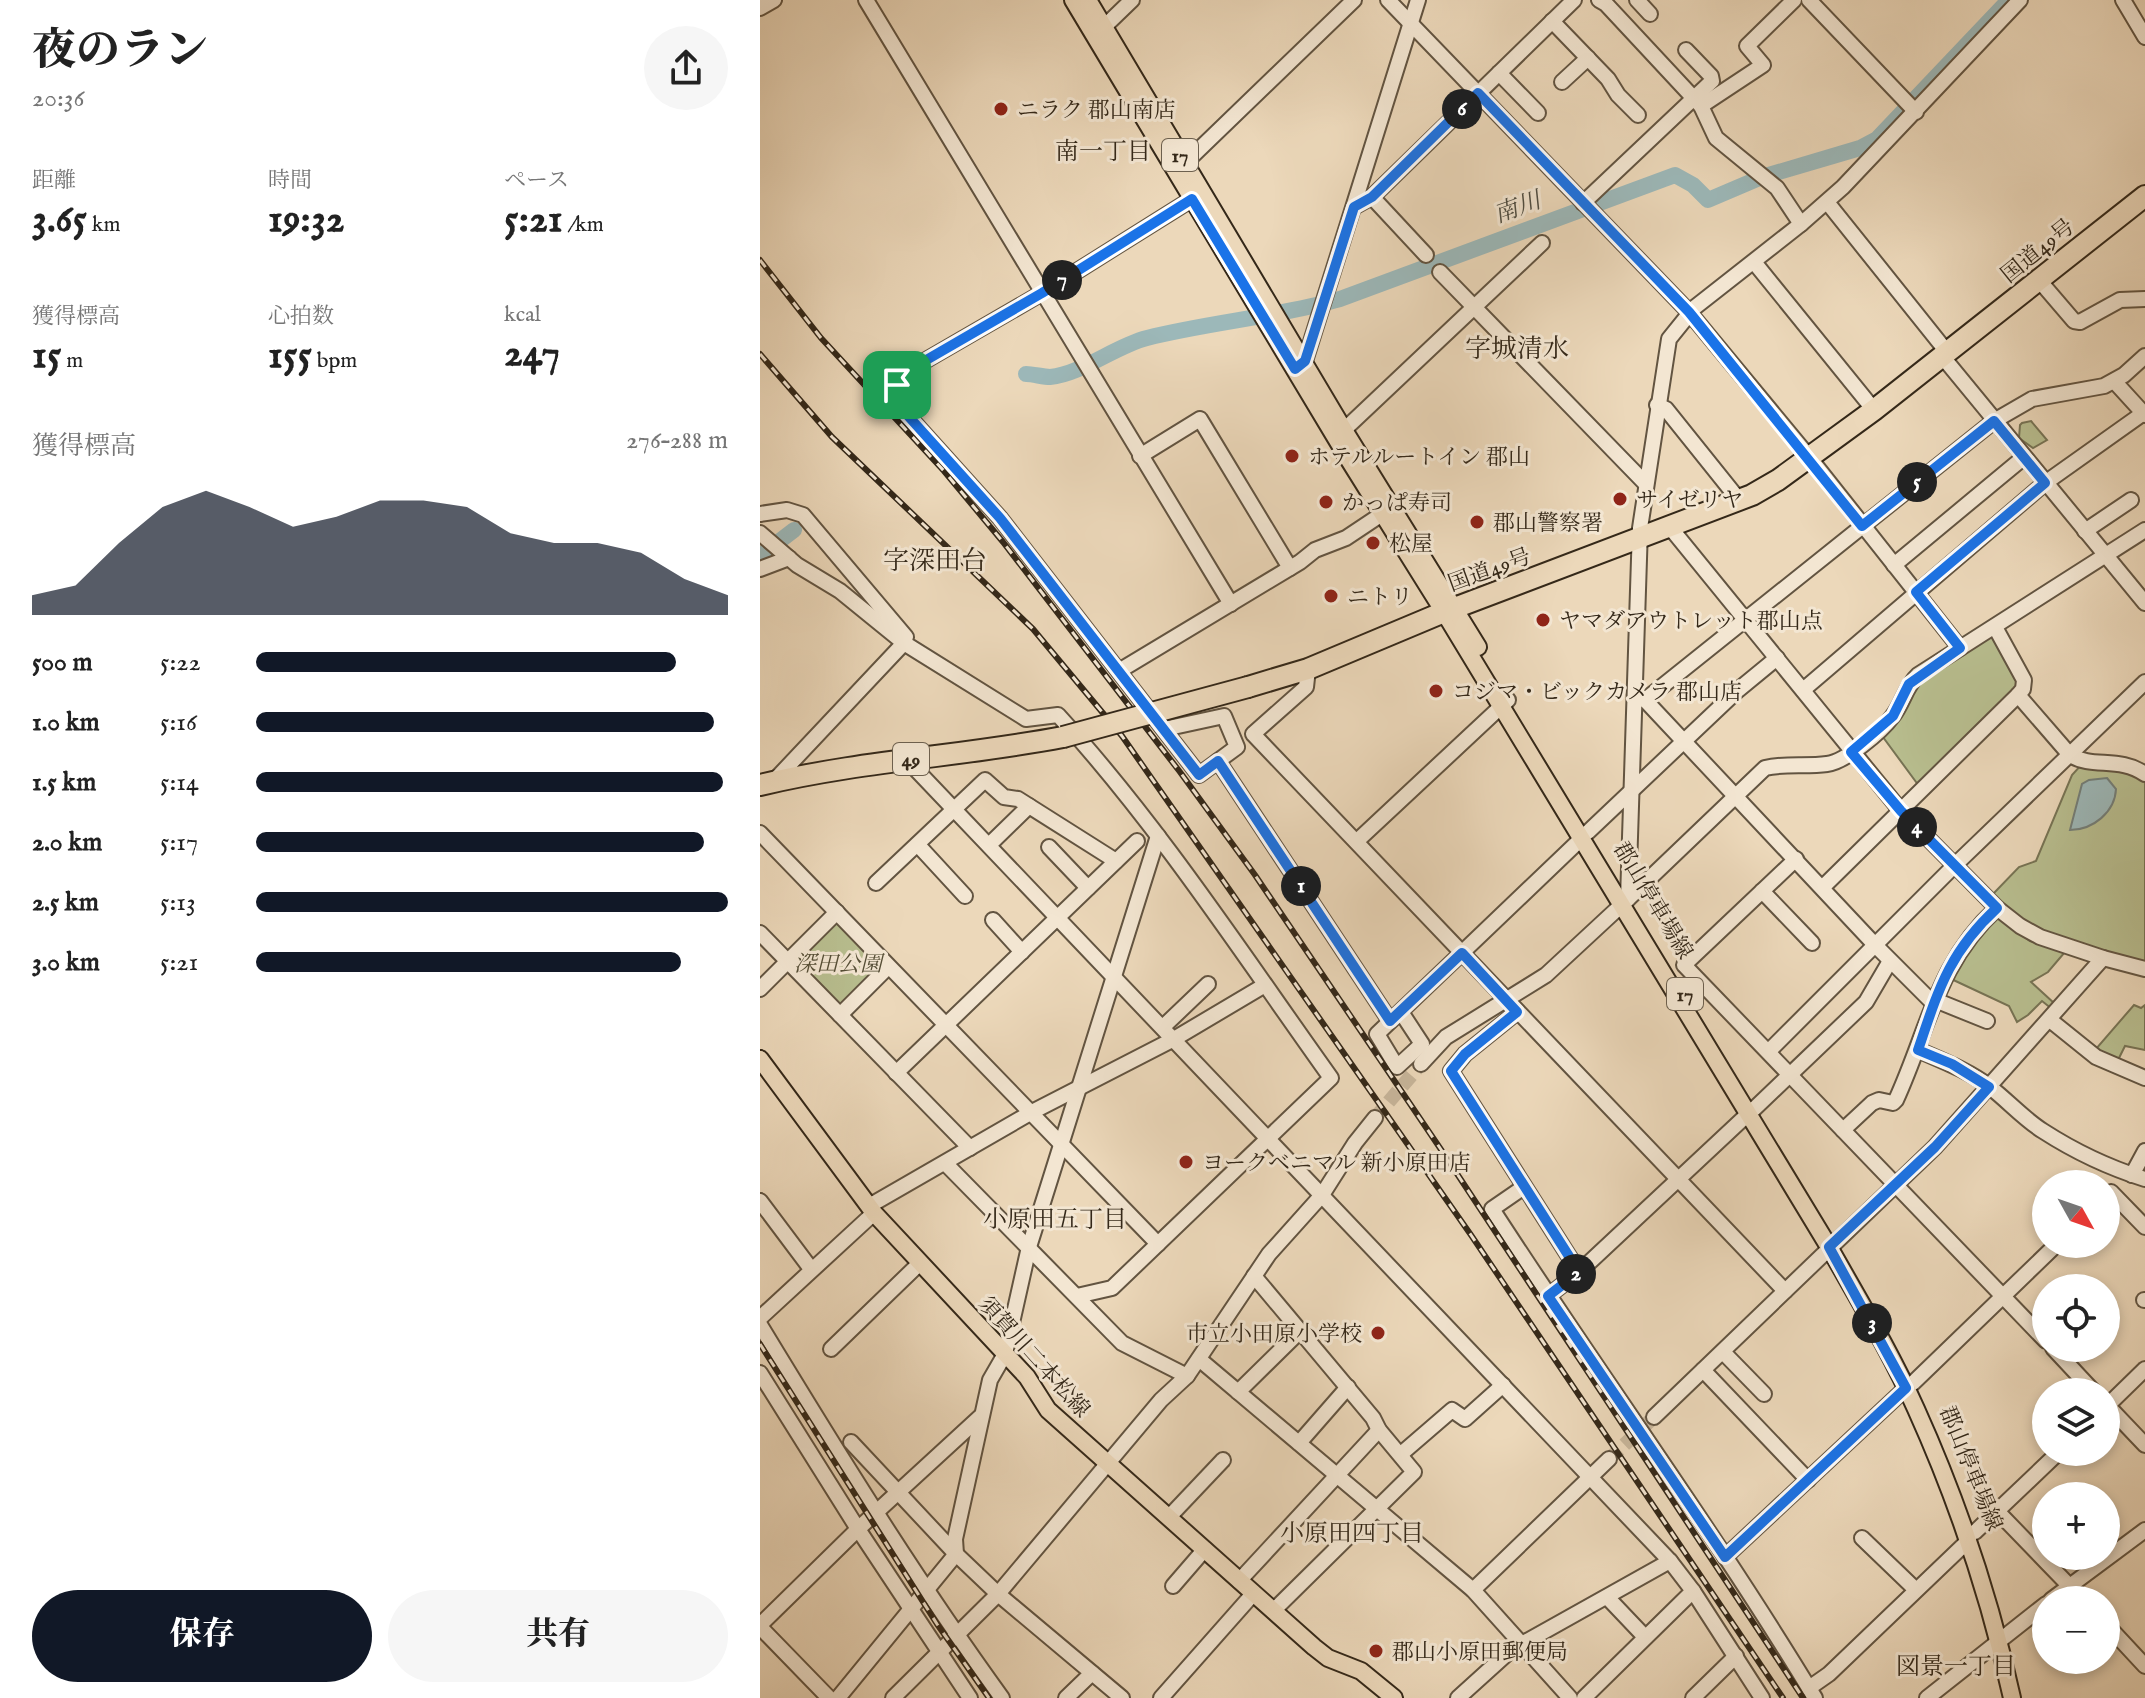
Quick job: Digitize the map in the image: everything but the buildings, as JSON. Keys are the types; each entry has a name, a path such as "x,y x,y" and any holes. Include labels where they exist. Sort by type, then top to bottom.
{"highway":[{"name":"国道49号","path":"767,783 1063,737 1248,687 1308,669 1450,610 1739,500 1769,485 1874,410 2145,196"}],"main road":[{"name":"郡山停車場線","path":"1073,0 1192,199 1344,430 1504,702 1832,1245 1910,1385 1960,1488 2021,1698"},
{"name":"郡山停車場線","path":"1088,0 1185,163 1270,317"},
{"name":"郡山停車場線","path":"1300,365 1382,514 1450,610"},
{"name":"須賀川二本松線","path":"760,1059 871,1209 1027,1377 1048,1410 1328,1658 1361,1671 1394,1698"},
{"name":"郡山停車場線","path":"2003,1638 2012,1698"}],"street":[{"path":"760,8 774,0"},
{"path":"866,0 1231,604"},
{"path":"1104,27 1132,0"},
{"path":"1185,163 1354,0"},
{"path":"1388,0 1689,312 1960,648"},
{"path":"1300,365 1354,207 1418,0"},
{"path":"1354,207 1372,197 1574,0"},
{"path":"1637,0 1650,14"},
{"path":"1583,203 1697,102 1763,65 1747,46 1794,0"},
{"path":"1809,0 1916,112"},
{"path":"2123,0 2145,37"},
{"path":"1605,1 1697,102 1716,138 1777,188 1801,224"},
{"path":"1624,902 1639,699 1640,539 1657,405 1669,339 1689,312 1827,202 2019,1"},
{"path":"1552,21 1638,115"},
{"path":"1686,50 1712,77 1697,102"},
{"path":"1562,82 1588,58"},
{"path":"1499,73 1538,113"},
{"path":"1372,197 1426,255"},
{"path":"1164,729 1224,716 1237,747 1199,775 1000,518 901,408 895,395 900,378 909,370 1042,293 1192,199"},
{"path":"1827,202 2023,458 2145,603"},
{"path":"1344,430 1542,243"},
{"path":"1754,262 1874,410"},
{"path":"1440,272 1646,484"},
{"path":"2038,279 2074,321 2080,322 2120,300 2145,299"},
{"path":"1639,699 1994,421 2032,399 2092,390 2114,381 2145,356"},
{"path":"1803,690 2045,483 2144,414 2114,381"},
{"path":"1657,405 1666,409 1739,500"},
{"path":"1140,456 1200,419 1290,568"},
{"path":"1894,565 2023,458"},
{"path":"2085,531 2131,500"},
{"path":"760,514 787,510 803,515 907,638 906,645 767,783"},
{"path":"1119,671 1315,550 1346,538 1382,514"},
{"path":"1669,526 1901,811 1997,908 2040,937 2145,969"},
{"path":"1579,1272 1451,1071 1512,1006 1765,768 1828,764 1851,752 1893,716 1909,684 2145,530"},
{"path":"760,533 789,558 840,591 906,645 1026,719 1058,715 1158,836 1331,1078 1112,1288 1077,1296"},
{"path":"760,569 789,558"},
{"path":"1823,887 2023,689 2024,680 1995,627"},
{"path":"1218,761 1396,1016 1683,741 1777,658"},
{"path":"1308,669 1306,687 1253,734 1785,1291"},
{"path":"1770,1050 1956,864 2145,682"},
{"path":"2018,695 2070,755 2078,760 2132,765 2145,774"},
{"path":"1639,699 1823,887 1890,961 1934,1002 1987,1021"},
{"path":"1357,841 1504,702"},
{"path":"907,760 1670,1561 1762,1698"},
{"path":"876,883 985,780 1004,797 1018,799 1116,861"},
{"path":"989,845 1029,806"},
{"path":"760,833 1158,1244"},
{"path":"838,1698 956,1554 955,1539 990,1380 1005,1354 1029,1247 1158,836"},
{"path":"896,1073 1137,841"},
{"path":"918,845 965,896"},
{"path":"1049,847 1088,888"},
{"path":"1796,859 1684,965 1770,1050 2032,1327"},
{"path":"1762,891 1812,943"},
{"path":"1843,1130 1872,1103 1879,1100 1893,1103 1896,1100 1918,1050 1943,978 1962,946 1979,924 1997,908"},
{"path":"760,989 837,912"},
{"path":"993,920 1022,952"},
{"path":"760,933 970,1148"},
{"path":"1654,1417 1935,1147 2103,958"},
{"path":"1548,1296 1579,1272 1680,1179 1866,1002 1890,961"},
{"path":"840,1015 888,967"},
{"path":"1163,1027 1208,984"},
{"path":"760,1318 871,1209 1032,1112 1174,1039 1265,985"},
{"path":"1421,1064 1446,1037 1512,1006"},
{"path":"2050,1020 2096,1057 2145,1078"},
{"path":"1918,1050 1952,1064 1989,1087 2044,1132 2135,1176 2145,1151"},
{"path":"893,1698 998,1594 1161,1400 1187,1376 1285,1233 1322,1195 1375,1118"},
{"path":"945,1163 1122,1343 1187,1376"},
{"path":"1524,1187 1492,1209 1725,1557 1812,1693 1915,1589 2045,1466"},
{"path":"760,1201 811,1269"},
{"path":"2120,1205 2145,1227"},
{"path":"1725,1557 2042,1258"},
{"path":"831,1349 920,1263"},
{"path":"1254,1276 1348,1387 1414,1472 1273,1611"},
{"path":"760,1325 875,1514 1002,1698"},
{"path":"1238,1392 1300,1331"},
{"path":"1723,1352 1764,1394"},
{"path":"1199,1359 1473,1590 1570,1698"},
{"path":"2066,1362 2081,1378"},
{"path":"2120,1393 2145,1369"},
{"path":"1703,1370 1808,1480"},
{"path":"760,1373 970,1698"},
{"path":"1401,1454 1452,1410 1465,1419 1503,1385"},
{"path":"1299,1443 1348,1387"},
{"path":"829,1698 760,1626 858,1529 980,1417"},
{"path":"2120,1419 2145,1445"},
{"path":"1239,1581 1339,1477 1379,1430"},
{"path":"851,1442 998,1594 1122,1698"},
{"path":"1473,1590 1609,1459"},
{"path":"1169,1517 1223,1460"},
{"path":"1998,1512 2070,1585 2145,1530"},
{"path":"1862,1538 1915,1589"},
{"path":"1173,1586 1205,1549"},
{"path":"1458,1698 1521,1644 1670,1561"},
{"path":"1584,1698 1693,1591"},
{"path":"1161,1698 1253,1594"},
{"path":"1607,1597 1645,1637"},
{"path":"1915,1698 1922,1693 1931,1697 2032,1615"},
{"path":"2120,1639 2145,1666"},
{"path":"1693,1698 1736,1656"},
{"path":"1066,1698 1092,1673"}],"green space":[{"path":"2031,421 2047,440 2033,448 2019,438 2020,425"},
{"path":"1992,632 2020,684 1919,786 1880,733 1911,687"},
{"path":"2082,764 2123,766 2145,778 2145,963 2049,936 2025,924 1993,894 2019,867 2036,861 2072,775"},
{"name":"深田公園","path":"838,918 880,968 841,1008 796,961"},
{"path":"1991,918 1998,918 2030,941 2065,952 2048,972 2031,982 2055,1004 2052,1009 2042,1001 2017,1022 2009,1006 1947,977"},
{"path":"2134,1005 2141,1008 2145,1005 2145,1050 2125,1046 2116,1064 2095,1050"}],"water":[{"path":"2107,778 2116,789 2112,805 2094,823 2070,830 2082,784"}],"waterway":[{"name":"南川","path":"1026,374 1062,375 1147,338 1340,299 1675,175 1693,185 1708,200 1762,177 1860,148 1877,139 2009,0"},
{"name":"南川","path":"760,556 794,530"}],"tunnel":[{"path":"1375,1118 1421,1064"},
{"path":"1609,1459 1654,1417"}],"railway":[{"path":"760,260 821,338 944,471 1003,542 1255,875 1442,1151 1803,1698"},
{"path":"760,354 832,437 1033,629 1122,736 1471,1235 1783,1698"},
{"path":"760,1344 937,1624 989,1698"}],"place":[{"name":"ニラク 郡山南店","path":"1001,109"},
{"name":"ホテルルートイン 郡山","path":"1292,456"},
{"name":"サイゼリヤ","path":"1620,499"},
{"name":"かっぱ寿司","path":"1326,502"},
{"name":"郡山警察署","path":"1477,522"},
{"name":"松屋","path":"1373,543"},
{"name":"ニトリ","path":"1331,596"},
{"name":"ヤマダアウトレット郡山点","path":"1543,620"},
{"name":"コジマ・ビックカメラ 郡山店","path":"1436,691"},
{"name":"ヨークベニマル 新小原田店","path":"1186,1162"},
{"name":"市立小田原小学校","path":"1378,1333"},
{"name":"郡山小原田郵便局","path":"1376,1651"}],"district":[{"name":"南一丁目","path":"1103,151"},
{"name":"字城清水","path":"1517,348"},
{"name":"字深田台","path":"935,560"},
{"name":"小原田五丁目","path":"1055,1219"},
{"name":"小原田四丁目","path":"1352,1533"},
{"name":"図景一丁目","path":"1956,1666"}],"route":[{"path":"1478,93 1689,312 1862,526 1994,421 2045,483 1916,592 1960,648 1918,675 1909,684 1893,716 1851,752 1901,811 1997,908 1974,929 1954,957 1943,978 1918,1050 1952,1064 1989,1087 1935,1147 1829,1247 1906,1388 1725,1557 1548,1296 1579,1272 1451,1071 1465,1054 1517,1012 1462,953 1390,1021 1218,761 1199,775 1000,518 901,408 895,395 897,385 909,370 1042,293 1192,199 1295,369 1305,361 1354,207 1372,197 1478,93"}]}
